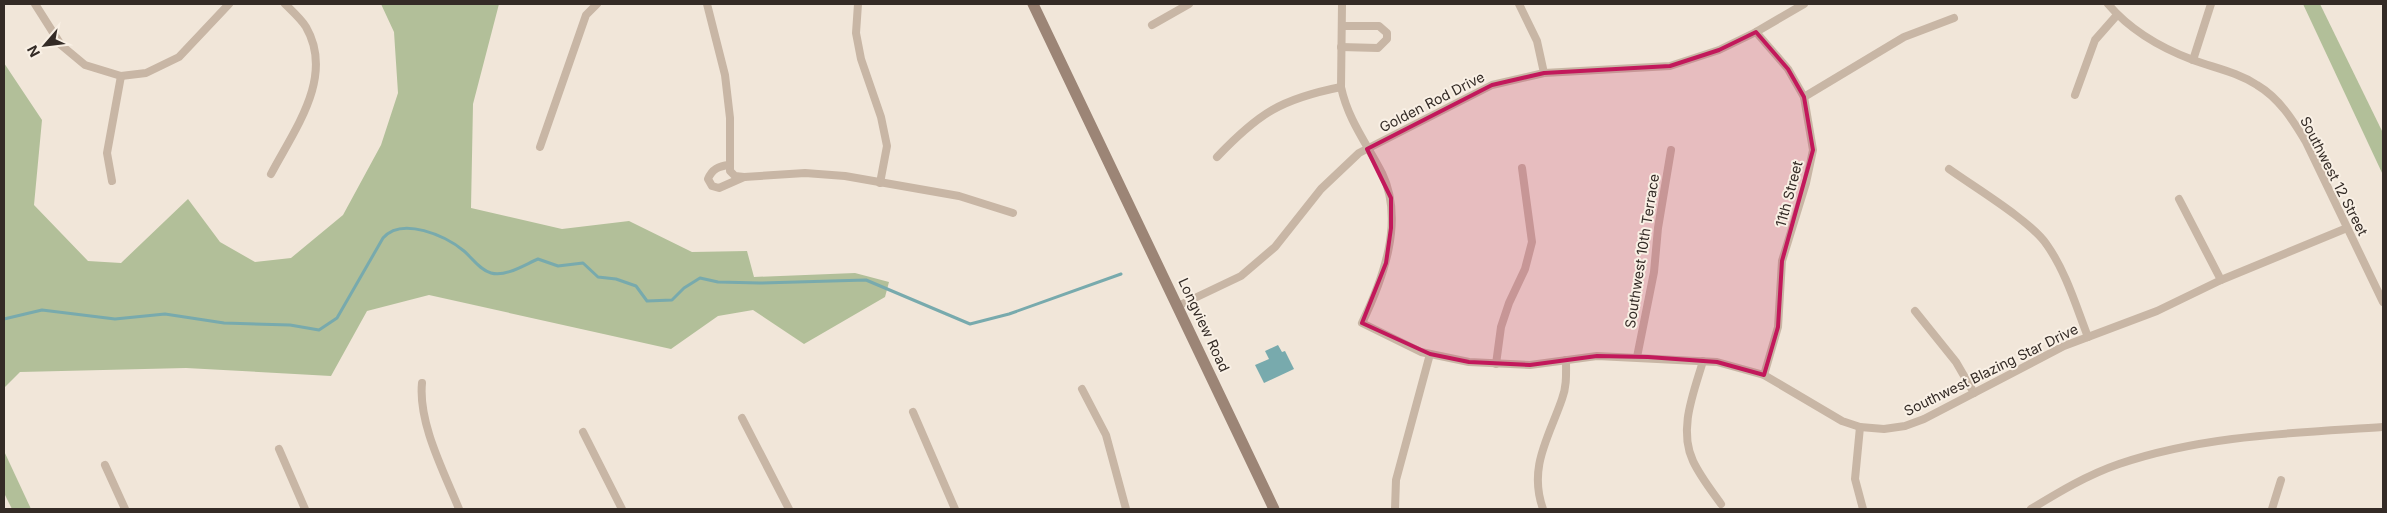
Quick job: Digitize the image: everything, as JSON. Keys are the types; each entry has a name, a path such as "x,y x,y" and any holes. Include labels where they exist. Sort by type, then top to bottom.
{"street":[{"path":"35,4 61,45 85,65 121,76 146,73 179,57 228,4"},
{"path":"271,174 312,96 317,61 306,28 286,4"},
{"path":"540,147 586,15 597,4"},
{"path":"707,4 725,76 730,118 729,165 735,176 805,173 845,176 959,196 1013,213"},
{"path":"858,4 856,33 862,59 881,117 887,146 880,183"},
{"name":"Longview Road","path":"1033,4 1274,509"},
{"path":"1152,25 1190,4"},
{"path":"1342,4 1340,87 1348,114 1367,149"},
{"path":"1519,4 1537,41 1544,72"},
{"name":"Golden Rod Drive","path":"1178,306 1241,276 1275,247 1321,189 1359,153 1492,85 1544,72 1670,66 1719,50 1756,32 1804,4"},
{"name":"Southwest 12 Street","path":"2108,4 2117,15 2164,47 2193,60 2238,74 2258,86 2278,102 2306,142 2383,302"},
{"path":"2193,60 2211,4"},
{"path":"2076,95 2095,40 2117,15"},
{"path":"1804,97 1904,37 1954,18"},
{"path":"1342,26 1379,26 1387,33 1387,39 1378,48 1342,47"},
{"name":"11th Street","path":"1756,32 1788,69 1804,97 1813,150 1803,192 1782,261 1778,327 1764,376"},
{"path":"112,181 106,153 121,76"},
{"path":"1217,157 1246,127 1275,107 1313,92 1340,87"},
{"name":"Southwest Blazing Star Drive","path":"1367,149 1382,174 1390,198 1391,228 1381,278 1362,323 1421,352 1469,362 1530,365 1597,356 1716,362 1764,376 1842,421 1860,427 1884,429 1905,426 1974,393 2064,346 2157,311 2221,280 2346,228"},
{"name":"Southwest 10th Terrace","path":"1636,357 1654,272 1658,228 1671,150"},
{"path":"729,165 721,166 711,172 708,179 712,186 719,188 744,176"},
{"path":"1496,364 1501,327 1524,269 1532,242 1522,168"},
{"path":"1949,169 2026,224 2046,243 2060,268 2088,337"},
{"path":"2180,199 2221,280"},
{"path":"1915,311 1956,362 1974,393"},
{"path":"1395,509 1396,480 1430,354"},
{"path":"1542,509 1537,492 1537,474 1549,428 1566,385 1566,360"},
{"path":"1703,361 1688,416 1687,438 1692,459 1721,504"},
{"path":"422,383 421,397 432,444 459,509"},
{"path":"1082,389 1106,435 1126,509"},
{"path":"913,412 955,509"},
{"path":"742,418 789,509"},
{"path":"1860,427 1855,479 1863,509"},
{"path":"2031,509 2070,485 2119,464 2172,450 2256,436 2383,427"},
{"path":"583,432 622,509"},
{"path":"279,449 306,509"},
{"path":"105,465 125,509"},
{"path":"2272,509 2280,480"}],"highlighted area":[{"path":"1756,32 1788,69 1804,97 1813,150 1782,261 1778,327 1764,375 1717,362 1648,357 1597,356 1530,365 1469,362 1430,354 1362,323 1386,263 1391,228 1391,198 1367,149 1492,85 1544,73 1670,66 1719,50"}],"green space":[{"path":"381,4 499,4 473,104 471,208 562,229 629,221 692,252 747,251 754,277 855,273 889,282 885,297 804,344 753,310 718,316 671,349 429,295 367,311 331,376 186,368 20,372 4,388 4,63 42,120 34,205 88,261 121,263 188,199 220,242 255,262 291,258 343,215 381,145 398,93 394,32"},
{"path":"2303,4 2320,4 2383,133 2383,175"},
{"path":"4,451 31,509 12,509 4,493"}],"water":[{"path":"1278,345 1282,352 1285,351 1294,369 1264,383 1255,365 1269,359 1265,351"}],"waterway":[{"path":"4,319 42,310 115,319 165,314 224,323 290,325 319,330 337,318 383,238 391,232 412,228 435,234 456,245 476,264 491,273 509,272 538,259 558,266 583,263 598,277 616,279 636,286 647,301 672,300 684,288 700,278 718,282 760,283 866,280 970,324 1009,314 1121,274"}]}
